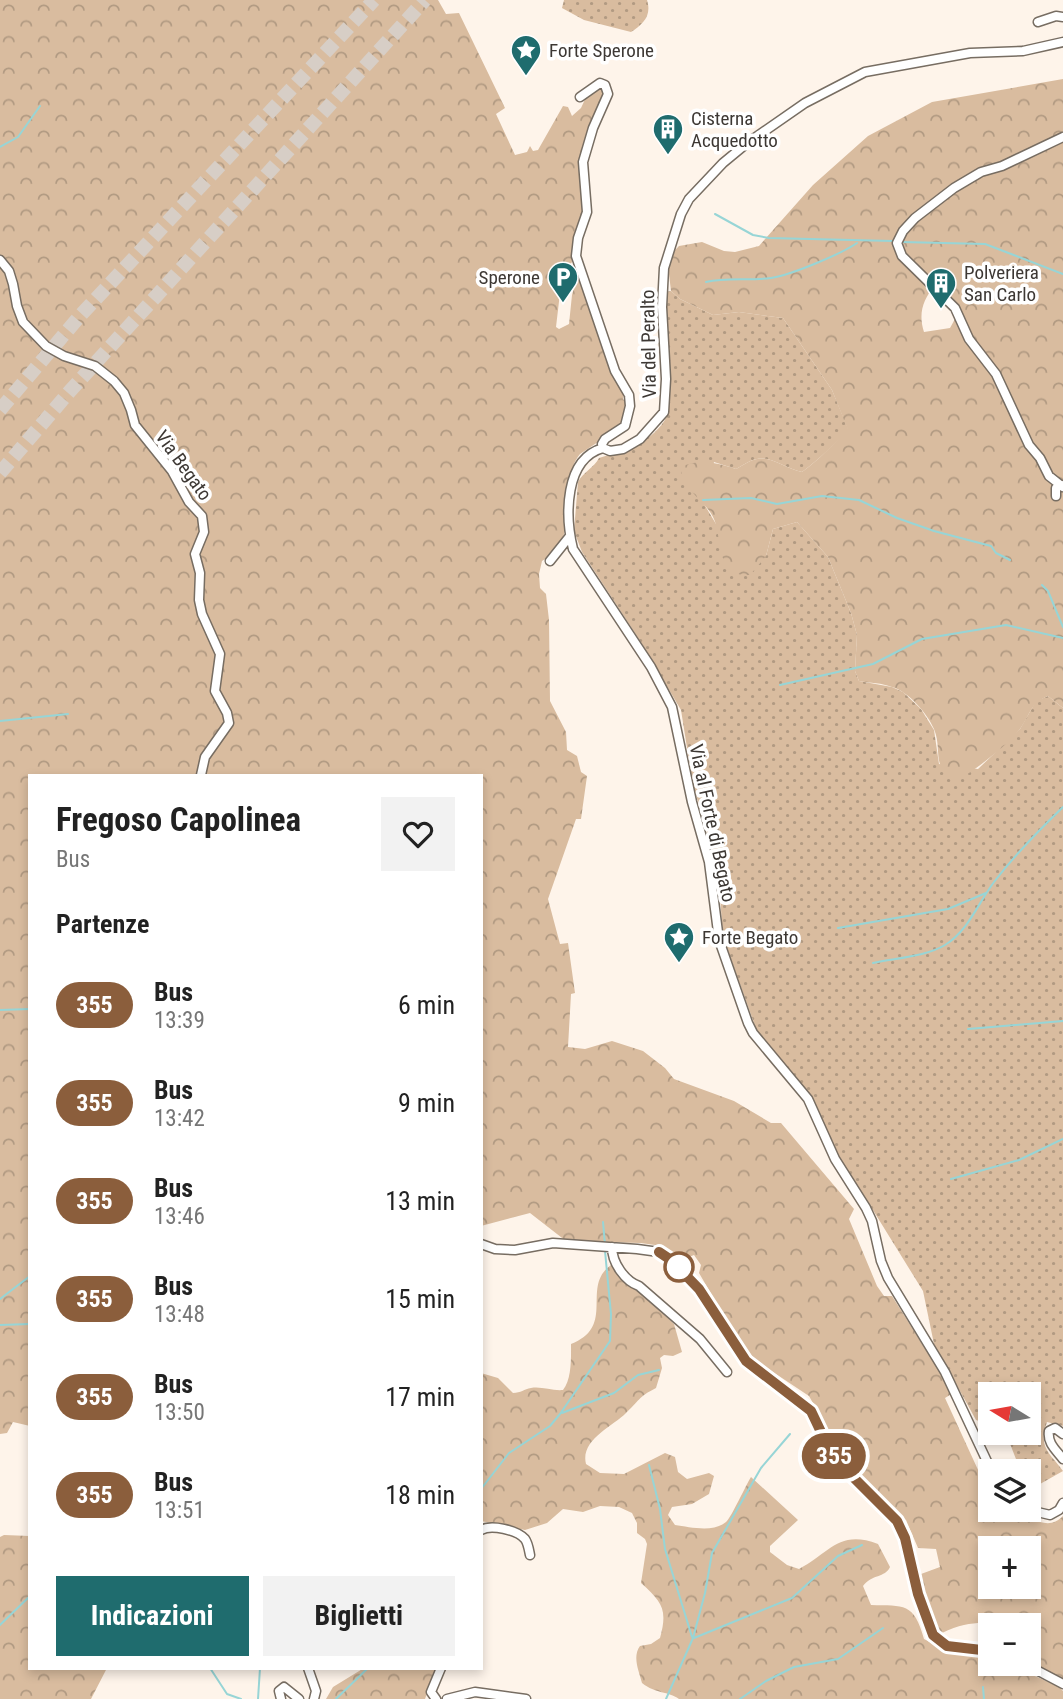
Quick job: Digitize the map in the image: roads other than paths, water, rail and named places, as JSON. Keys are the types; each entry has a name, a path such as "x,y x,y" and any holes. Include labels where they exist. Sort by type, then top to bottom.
{"street":[{"path":"1038,22 1056,16 1063,18"},
{"name":"Via del Peralto","path":"580,97 600,83 608,89 583,163 587,212 578,238 576,256 615,371 629,395 630,406 625,426 602,444 603,448 610,452 623,449 640,439 664,412 664,268 681,214 689,199 723,163 805,103 865,72 970,53 1024,51 1063,42"},
{"path":"1062,486 1049,476 1040,458 1029,445 996,374 969,339 955,308 902,256 897,243 903,231 915,218 954,188 981,172 1002,166 1063,137"},
{"name":"Via Begato","path":"0,260 9,271 23,322 46,346 64,356 95,366 114,382 124,393 135,425 172,471 189,502 202,516 204,532 195,554 200,573 199,600 202,614 220,654 215,691 227,713 229,723 205,757 201,774"},
{"name":"Via al Forte di Begato","path":"603,448 596,450 578,465 572,483 568,518 573,549 651,667 673,707 692,802 709,862 719,940 748,1023 753,1033 808,1099 835,1159 872,1221 881,1261 888,1278 946,1372 986,1459"},
{"path":"1056,496 1056,488 1062,486"},
{"path":"550,562 570,536"},
{"path":"483,1245 515,1251 553,1243 659,1252 687,1274 746,1361 811,1411 831,1453 897,1521 905,1538 918,1594 933,1635 947,1646 978,1650"},
{"path":"612,1247 612,1253 625,1277 700,1339 727,1372"},
{"path":"1063,1434 1055,1428 1049,1431 1048,1435 1052,1446 1063,1459"},
{"path":"1041,1513 1050,1515 1059,1510 1063,1503"},
{"path":"483,1529 504,1530 523,1537 527,1541 530,1555"},
{"path":"309,1670 316,1690 314,1699"},
{"path":"436,1699 431,1692 440,1670"},
{"path":"1041,1672 1063,1684"},
{"path":"281,1699 279,1691 284,1687 299,1699"},
{"path":"447,1699 475,1692 526,1699"}],"waterway":[{"path":"0,147 18,137 40,106"},
{"path":"715,214 753,235 769,238 893,241"},
{"path":"902,242 985,244 1063,274"},
{"path":"706,282 780,276 816,264 857,243"},
{"path":"703,500 751,498 777,504 822,496 859,500 897,518 934,531 991,546 996,553 1010,560"},
{"path":"1042,585 1048,591 1063,627"},
{"path":"780,685 873,664 922,639 1006,625 1063,638"},
{"path":"0,721 68,714"},
{"path":"873,963 928,952 953,939 967,924 1002,872 1063,807"},
{"path":"838,928 948,909 986,893"},
{"path":"0,1010 28,1009"},
{"path":"968,1029 1063,1021"},
{"path":"951,1179 1019,1160 1063,1139"},
{"path":"603,1222 605,1245"},
{"path":"483,1486 509,1453 550,1426 610,1341 611,1314 605,1251"},
{"path":"0,1299 28,1278"},
{"path":"0,1325 28,1324"},
{"path":"562,1413 614,1393 638,1375 659,1370"},
{"path":"666,1699 693,1638 712,1553 761,1468 790,1434"},
{"path":"649,1465 660,1509 665,1549 692,1637"},
{"path":"694,1638 792,1598 838,1556 862,1545"},
{"path":"0,1625 28,1598"},
{"path":"740,1699 766,1681 794,1667 838,1659 883,1628"},
{"path":"211,1670 227,1694 241,1699"},
{"path":"258,1699 260,1670"},
{"path":"336,1699 366,1670"},
{"path":"983,1687 984,1699"}],"tunnel":[{"path":"0,410 79,317 374,0"},
{"path":"0,473 70,391 425,0"}],"place":[{"name":"Forte Sperone","path":"526,77"},
{"name":"Cisterna Acquedotto","path":"668,156"},
{"name":"Sperone","path":"563,304"},
{"name":"Polveriera San Carlo","path":"941,310"},
{"name":"Forte Begato","path":"679,964"}]}
